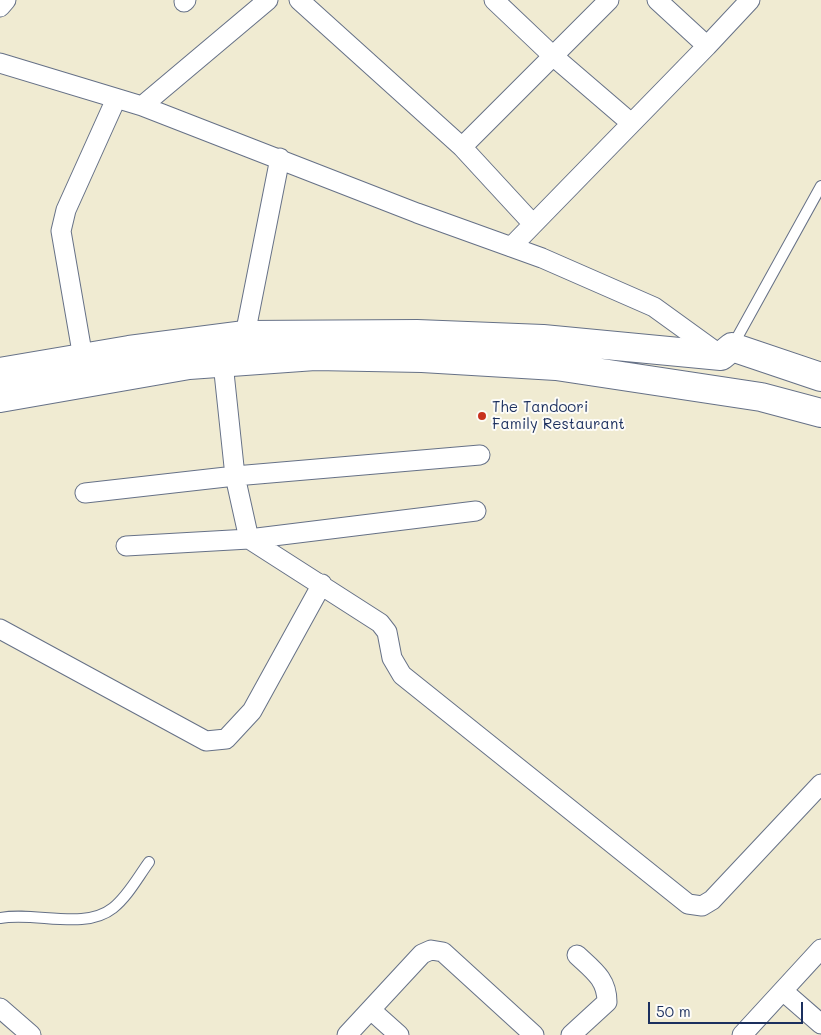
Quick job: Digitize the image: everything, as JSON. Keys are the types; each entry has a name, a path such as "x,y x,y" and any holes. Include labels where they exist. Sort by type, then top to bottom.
{"street":[{"path":"0,7 6,0"},
{"path":"142,106 268,0"},
{"path":"299,0 319,6 462,147 533,224"},
{"path":"494,0 553,56 631,123"},
{"path":"462,147 609,0"},
{"path":"657,0 707,46"},
{"path":"511,247 750,0"},
{"path":"0,63 142,106 280,158 417,213 511,247 654,306 726,352"},
{"path":"84,358 61,231 66,210 116,99"},
{"path":"245,335 280,158"},
{"path":"0,372 245,335 417,334 543,338 726,352 821,378"},
{"path":"0,398 189,365 315,356 422,358 556,366 761,397 821,413"},
{"path":"223,363 235,476 249,539 322,584 380,623 387,632 392,658 402,675 693,906 702,906 712,900 821,784"},
{"path":"86,492 235,476 480,455"},
{"path":"126,546 249,539 476,511"},
{"path":"0,629 206,741 226,739 252,711 322,584"},
{"path":"742,1035 821,949"},
{"path":"347,1035 422,954 431,950 443,952 534,1035"},
{"path":"571,1035 607,1002 607,990 603,979 577,956"},
{"path":"783,990 821,1024"},
{"path":"0,1008 26,1034"},
{"path":"371,1010 399,1035"}],"lane":[{"path":"726,352 821,186"},
{"path":"0,918 15,915 87,920 113,908 126,894 149,862"}],"place":[{"name":"The Tandoori Family Restaurant","path":"482,416"}]}
